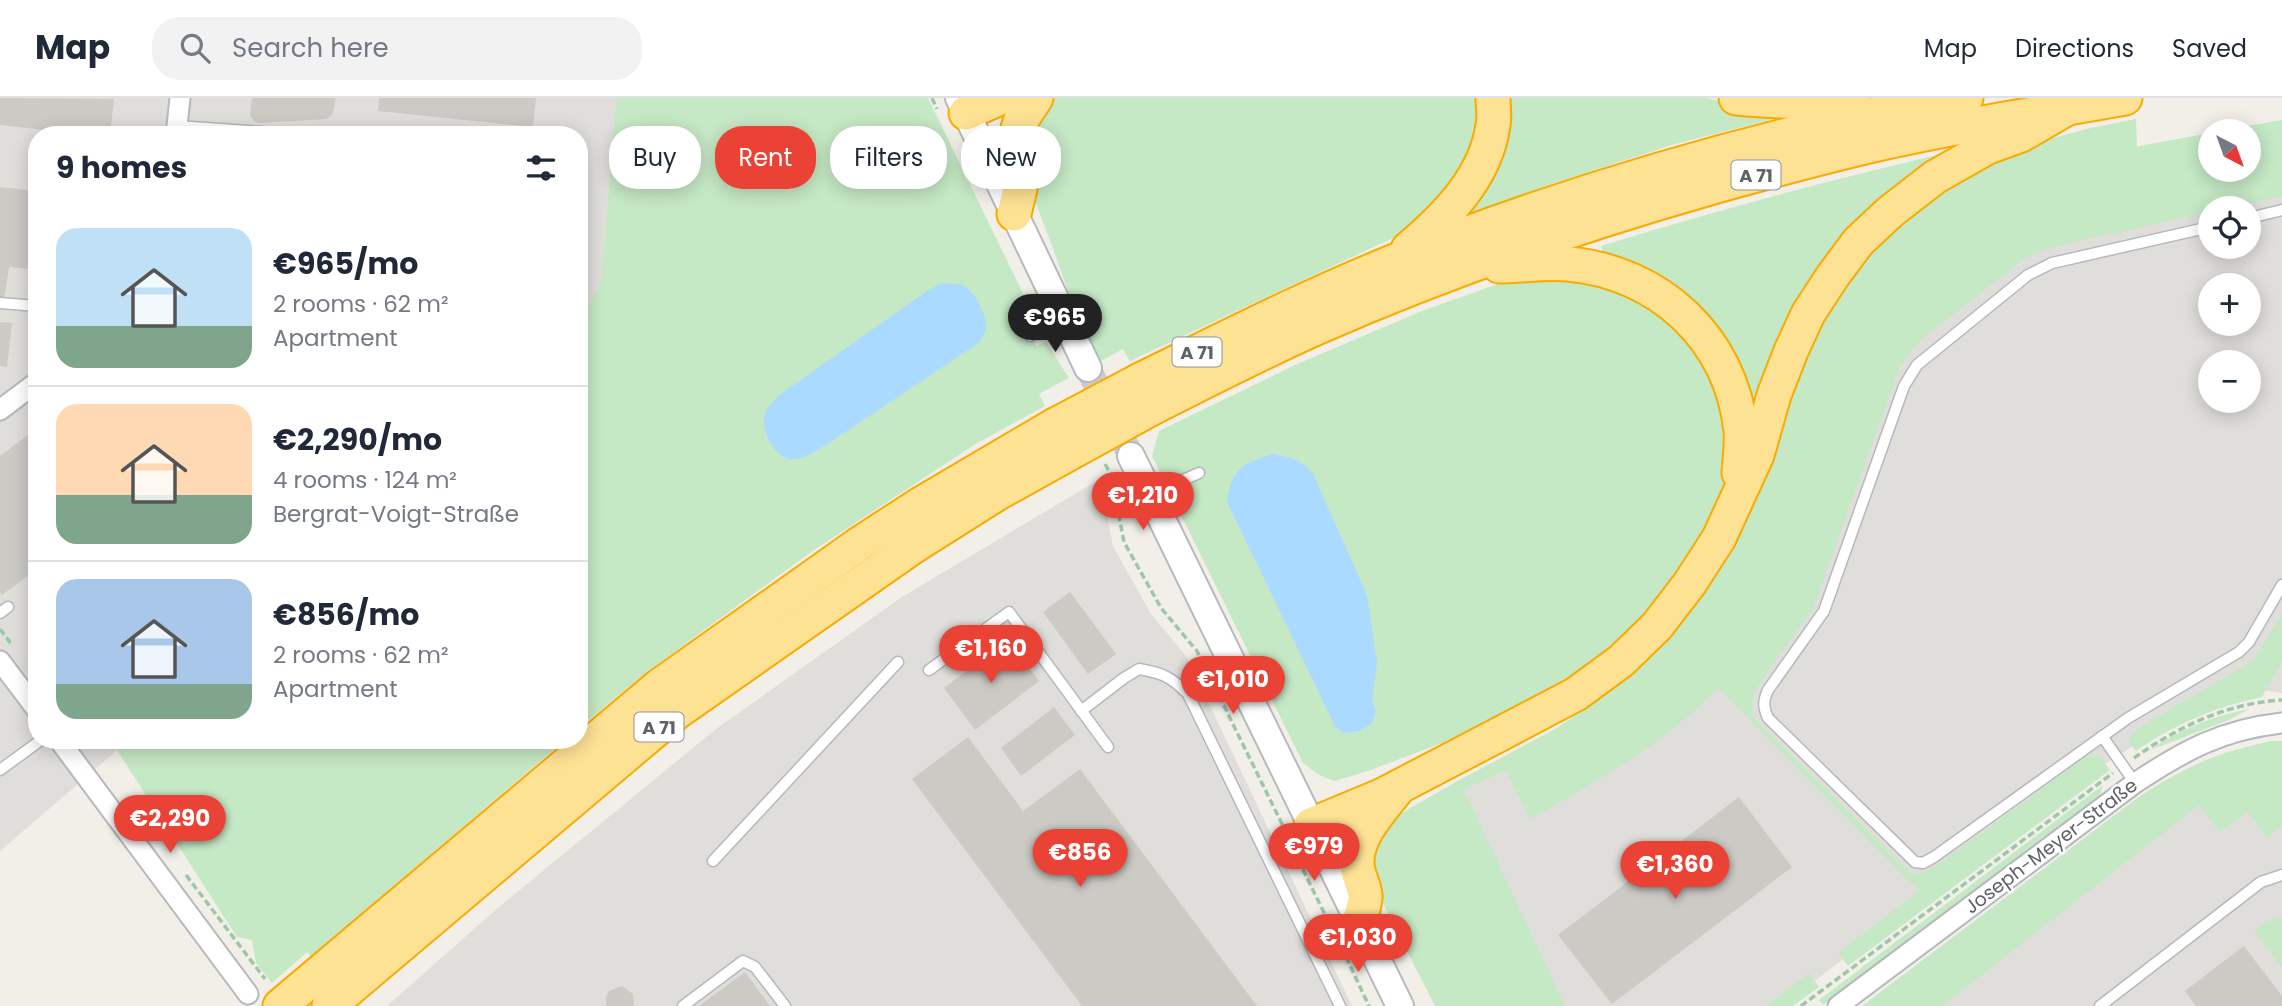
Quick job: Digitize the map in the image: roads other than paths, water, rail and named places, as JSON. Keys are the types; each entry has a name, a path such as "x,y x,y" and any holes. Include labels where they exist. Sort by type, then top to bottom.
{"highway":[{"path":"955,107 1000,98"},
{"path":"1014,214 1020,190 1012,148 1020,122 1036,98"},
{"path":"1393,262 1434,227 1472,183 1485,156 1493,125 1493,98"},
{"path":"1737,98 1834,105 1870,116"},
{"name":"A 71","path":"280,1006 332,990 659,686 859,544 919,505 1063,439 1147,393 1254,325 1393,262 1504,221 1662,170 1776,138 1870,116 1966,98"},
{"name":"A 71","path":"1147,393 1468,267 1565,232 1668,200 1820,158 1950,129 2125,98"},
{"path":"1311,824 1400,785 1576,694 1621,661 1657,626 1690,583 1719,538 1757,455 1774,395 1808,314 1858,242 1890,212 1935,177 1988,147 2021,135 2066,108"},
{"path":"1468,267 1567,264 1602,270 1630,278 1658,293 1681,311 1701,332 1728,378 1741,432 1738,495"},
{"path":"1359,922 1366,897 1356,860 1367,831 1400,785"}],"main road":[{"path":"955,107 1014,214 1087,368"},
{"path":"1131,456 1399,1006"}],"street":[{"path":"177,126 180,98"},
{"path":"0,410 28,389"},
{"path":"0,661 28,698"},
{"name":"Joseph-Meyer-Straße","path":"1838,1006 2135,783 2188,749 2239,730 2282,723"},
{"path":"66,749 248,993"}],"lane":[{"path":"2261,215 2282,210"},
{"path":"2198,230 2052,263 2028,275 1917,365 1904,386 1824,611 1763,700 1769,718 1915,862 1923,863 2128,718 2239,652 2249,642 2282,585"},
{"path":"0,303 28,305"},
{"path":"1030,336 1065,320"},
{"path":"1151,495 1199,473"},
{"path":"929,670 1009,612 1108,747"},
{"path":"713,861 898,662"},
{"path":"1081,711 1139,669 1159,673 1174,680 1188,694 1340,1006"},
{"path":"2102,736 2135,783"},
{"path":"0,770 29,749"},
{"path":"2099,1006 2261,882 2282,875"},
{"path":"683,1006 743,961 755,967 785,1006"}],"water":[{"path":"942,283 963,285 975,296 985,317 986,330 980,342 813,453 795,459 779,454 764,425 767,410 778,396"},
{"path":"1273,454 1295,460 1313,474 1367,595 1377,663 1372,699 1376,711 1372,724 1360,731 1345,733 1336,728 1227,502 1232,482 1240,469"}],"tunnel":[{"path":"1088,368 1131,456"}]}
